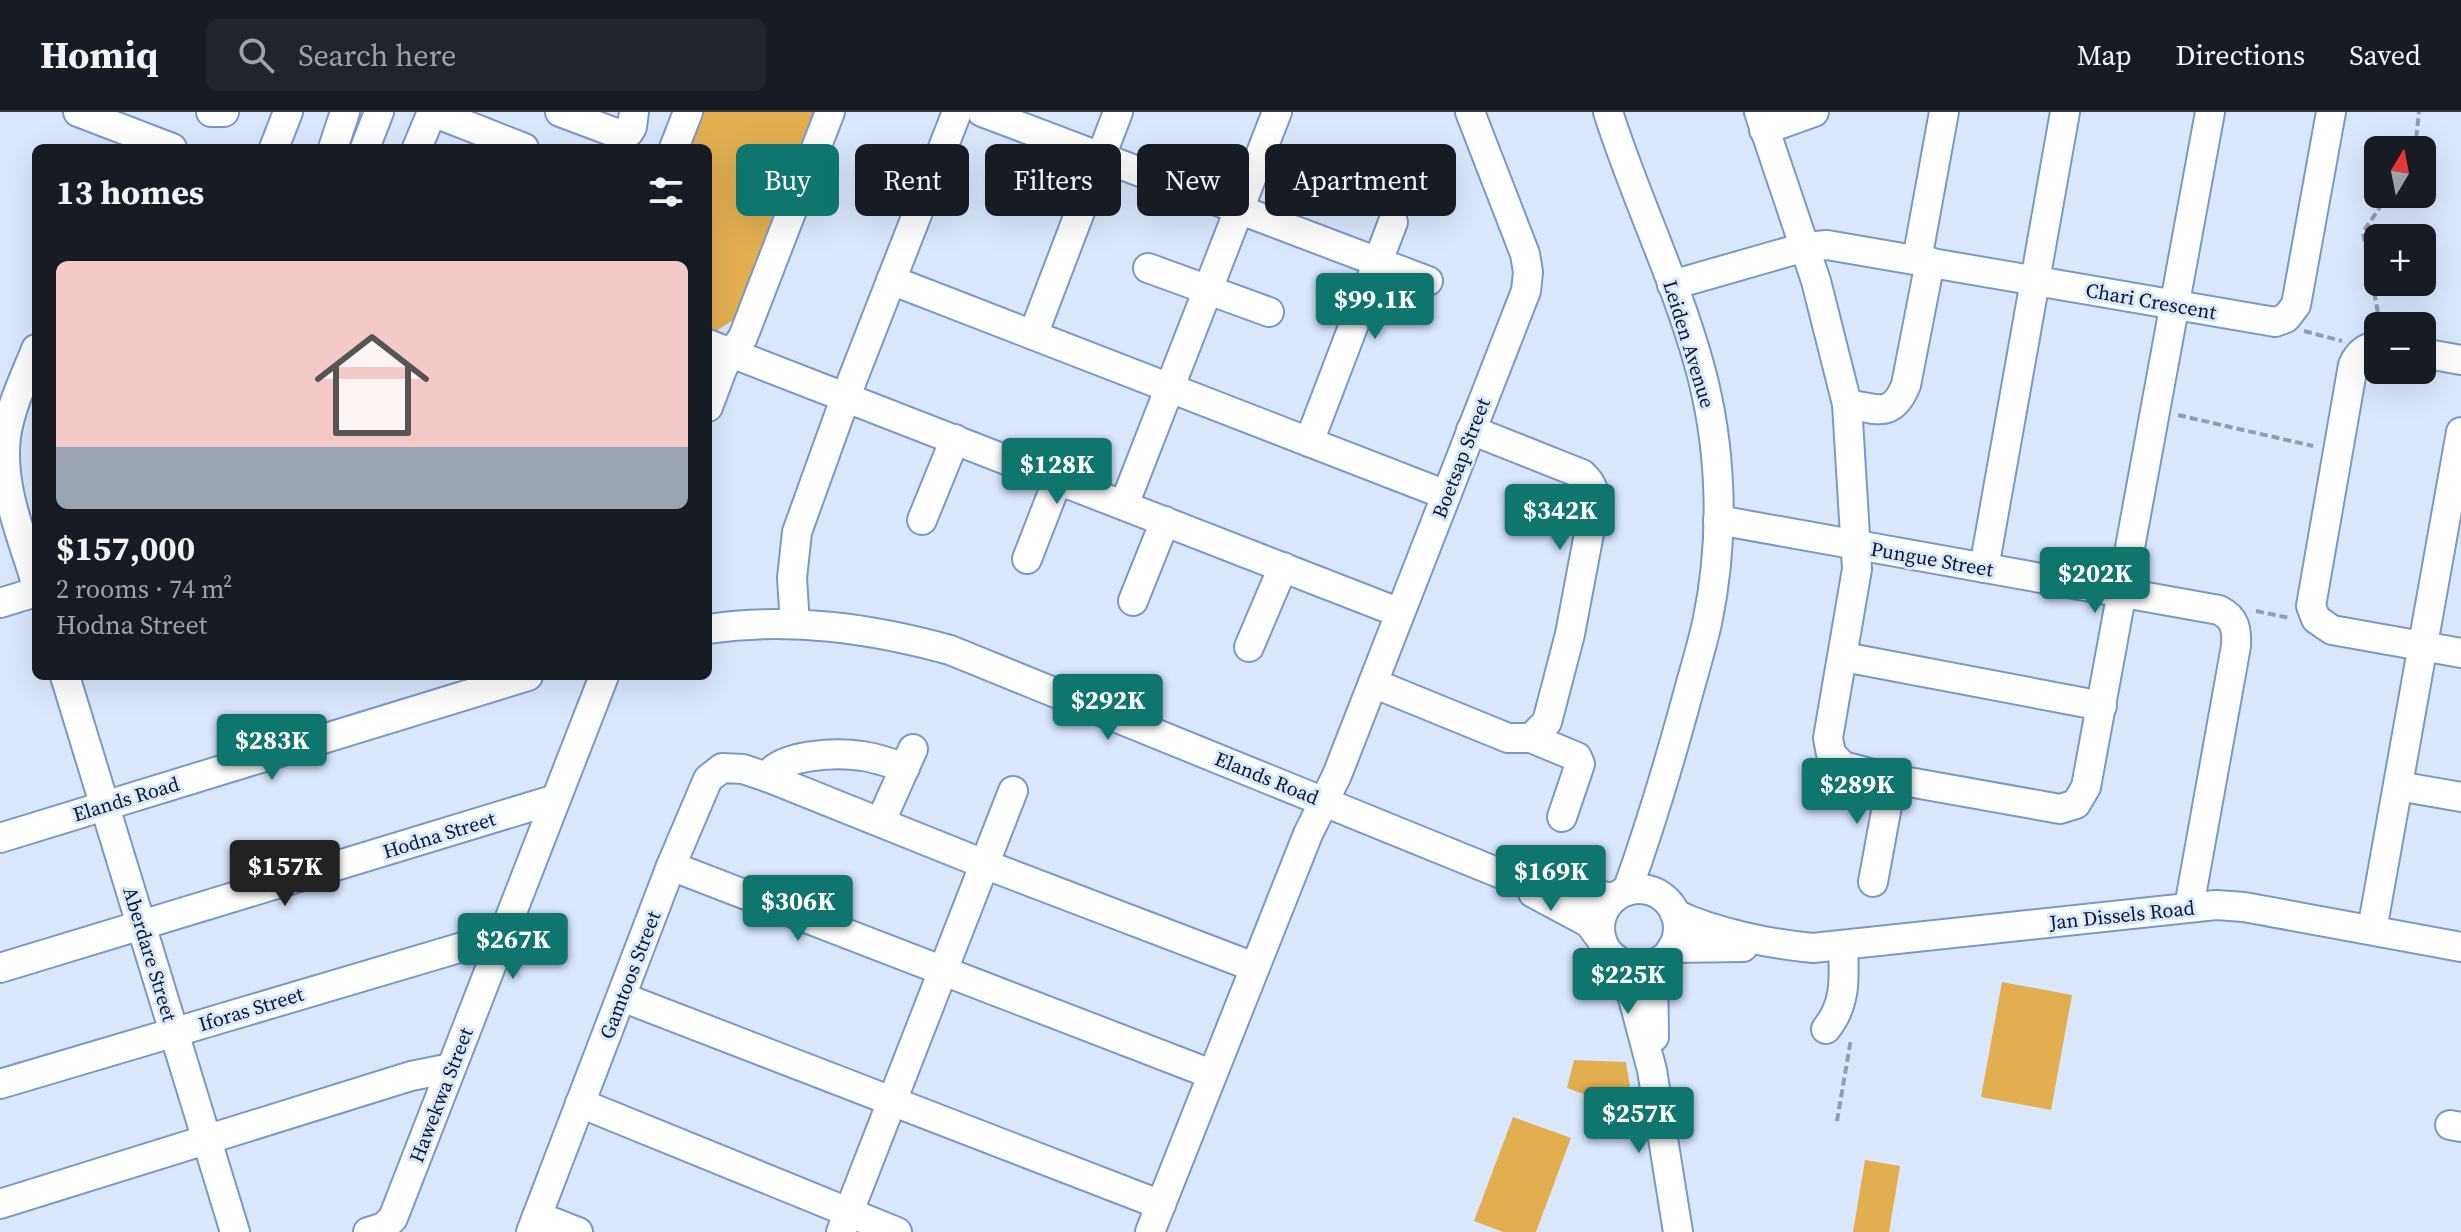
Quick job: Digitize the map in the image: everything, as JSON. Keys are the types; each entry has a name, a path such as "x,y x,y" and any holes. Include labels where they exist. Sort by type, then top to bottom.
{"street":[{"path":"78,112 161,144"},
{"path":"211,112 224,112"},
{"path":"276,144 288,112"},
{"path":"334,144 345,112"},
{"path":"367,144 379,112"},
{"path":"419,144 432,112 514,144"},
{"path":"561,112 622,133 629,132 632,127 634,112"},
{"path":"676,144 688,112"},
{"path":"721,348 743,337 830,112"},
{"path":"795,624 792,578 797,532 846,396 957,112"},
{"path":"982,112 1067,144"},
{"path":"1106,144 1118,112"},
{"path":"1249,184 1277,112"},
{"name":"Boetsap Street","path":"1150,1232 1308,834 1325,801 1373,683 1526,291 1528,272 1525,254 1470,112"},
{"name":"Leiden Avenue","path":"1608,112 1688,329 1709,404 1715,442 1718,520 1707,623 1666,773 1620,894"},
{"path":"1814,112 1762,121 1805,247 1847,404 1857,569 1828,738 1831,754 1843,766 1892,779 2060,809 2082,798 2086,787 2210,112"},
{"path":"1847,404 1889,409 1898,402 1906,385 1944,112"},
{"path":"1984,568 2065,112"},
{"path":"2269,322 2286,318 2296,305 2331,112"},
{"path":"1249,214 1428,281"},
{"path":"1033,335 1078,216"},
{"path":"1124,505 1237,216"},
{"path":"1309,442 1393,222"},
{"name":"Chari Crescent","path":"1672,285 1805,247 1839,246 2269,322"},
{"path":"1148,268 1269,312"},
{"path":"891,280 1446,495"},
{"path":"721,348 1400,613"},
{"path":"712,396 723,367 721,348"},
{"path":"2364,350 2353,365 2310,600 2313,613 2322,625 2332,630 2461,653"},
{"path":"2436,356 2461,360"},
{"path":"32,367 10,417 5,456 11,503 32,570"},
{"path":"1471,430 1582,474 1593,485 1595,493 1581,583 1547,722 1531,738"},
{"path":"2372,930 2461,432"},
{"path":"922,520 955,439"},
{"path":"1027,559 1058,479"},
{"name":"Pungue Street","path":"1718,520 2219,610 2233,620"},
{"path":"1133,601 1165,521"},
{"path":"1249,647 1283,567"},
{"path":"0,603 32,593"},
{"path":"2189,907 2236,646 2233,620"},
{"name":"Elands Road","path":"712,629 795,624 873,631 950,650 1499,873 1589,923 1608,949"},
{"path":"1844,657 2102,706"},
{"name":"Aberdare Street","path":"66,680 235,1232"},
{"name":"Elands Road","path":"0,838 515,680"},
{"name":"Hawekwa Street","path":"368,1232 384,1227 393,1218 602,680"},
{"path":"1373,683 1508,738 1531,738 1579,759 1562,817"},
{"path":"767,777 778,764 793,759 846,754 878,759 909,759 881,821"},
{"name":"Gamtoos Street","path":"534,1224 671,866 708,779 714,772 731,767 767,777 1254,967"},
{"name":"Leiden Avenue","path":"1666,773 1656,873 1668,905"},
{"path":"1873,882 1892,779"},
{"path":"2398,786 2461,797"},
{"path":"845,1222 1013,791"},
{"name":"Hodna Street","path":"0,968 556,799"},
{"path":"671,866 1211,1074"},
{"name":"Elands Road","path":"1499,873 1567,890 1620,894"},
{"path":"1652,1070 1662,956 1677,937 1668,905 1651,891 1620,894 1602,916 1608,949 1633,998 1652,1070 1678,1232"},
{"name":"Jan Dissels Road","path":"1668,905 1691,922 1780,945 1813,948 2189,907 2244,907 2461,947"},
{"name":"Iforas Street","path":"0,1084 503,935"},
{"name":"Jan Dissels Road","path":"1662,956 1780,945"},
{"path":"1826,1029 1838,1014 1844,978 1843,945"},
{"path":"1608,949 1630,966 1662,956"},
{"path":"622,997 1161,1205"},
{"path":"0,1204 411,1076 451,1068"},
{"path":"580,1103 845,1222 897,1232"},
{"path":"534,1224 578,1232"}],"path":[{"path":"2416,136 2419,112"},
{"path":"2372,312 2363,232 2379,208"},
{"path":"2269,322 2364,338"},
{"path":"2156,410 2337,451"},
{"path":"2233,620 2246,610 2322,625"}],"shaded area":[{"path":"702,112 818,112 806,144 736,144 736,216 777,216 738,317 716,331 712,330 712,144 690,144"},
{"path":"2002,982 2072,995 2051,1110 1981,1097"},
{"path":"1574,1060 1626,1062 1636,1125 1589,1130 1589,1096 1567,1088"},
{"path":"1513,1117 1571,1138 1536,1232 1503,1232 1474,1221"},
{"path":"1865,1160 1900,1166 1889,1232 1853,1232"}]}
